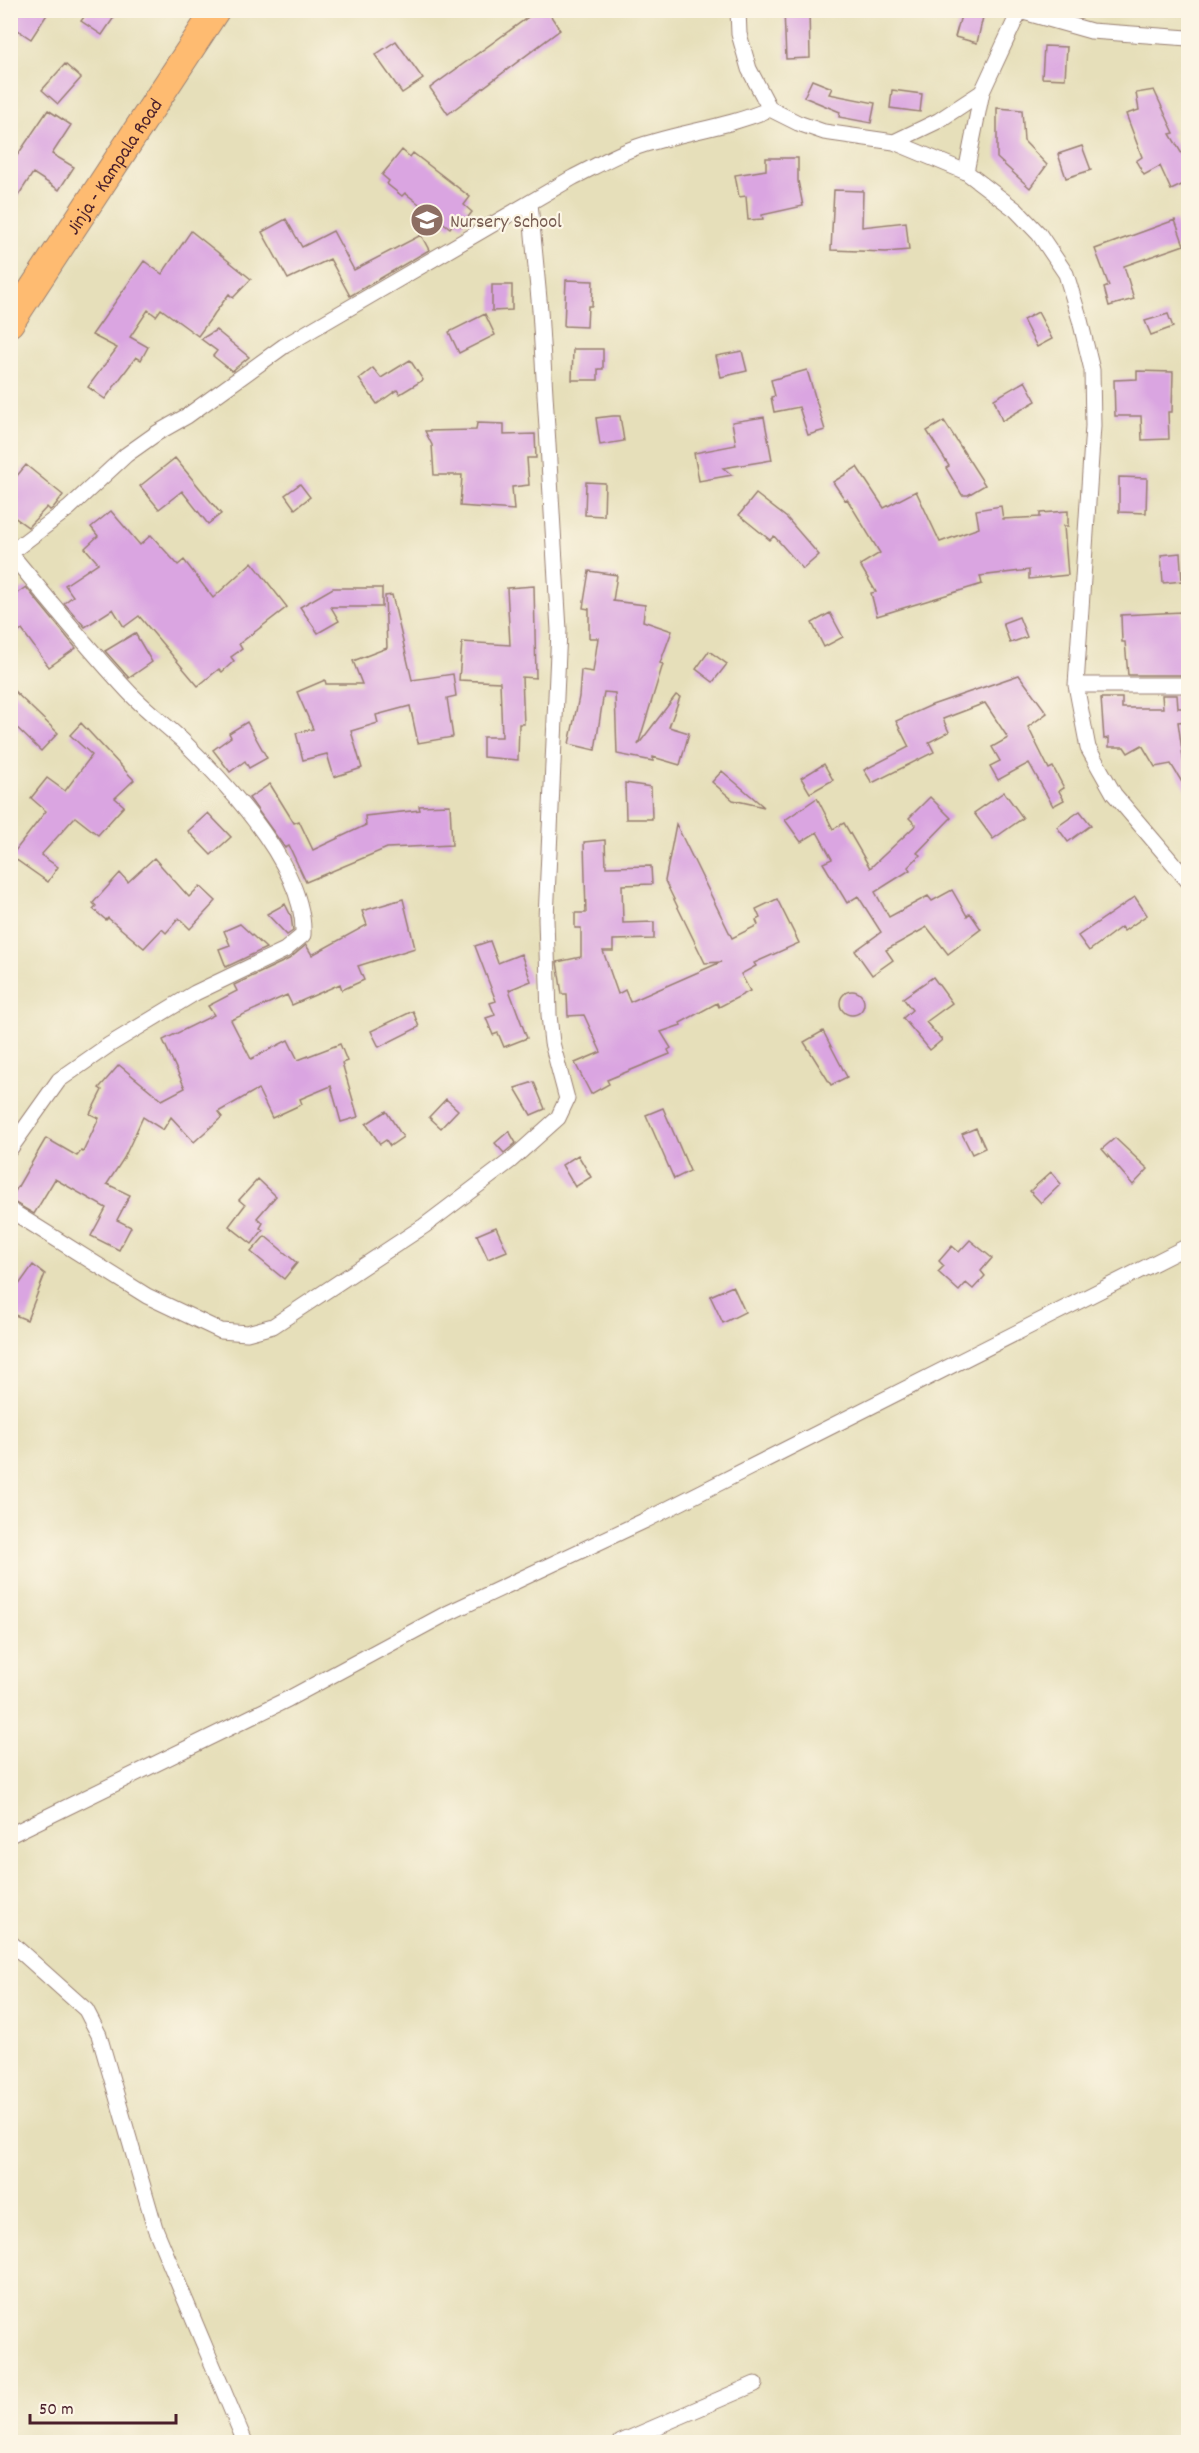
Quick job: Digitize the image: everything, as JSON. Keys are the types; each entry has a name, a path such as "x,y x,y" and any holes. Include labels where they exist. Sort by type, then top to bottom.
{"highway":[{"name":"Jinja - Kampala Road","path":"13,314 216,10"}],"street":[{"path":"738,10 739,34 749,69 770,109 798,123 824,132 894,142 966,172 1016,210 1039,234 1066,274 1092,370 1093,436 1076,685 1088,748 1114,794 1188,881"},
{"path":"966,172 982,92 1020,11 1091,31 1188,38"},
{"path":"894,142 938,121 982,92"},
{"path":"10,1149 59,1080 109,1045 195,993 285,950 303,935 304,915 273,844 236,798 184,742 128,691 10,553 69,508 126,455 197,409 284,346 530,202 572,178 652,142 737,123 770,109"},
{"path":"10,1210 147,1296 221,1331 247,1333 273,1326 424,1226 510,1161 558,1118 567,1100 552,1043 546,919 559,630 540,310 530,202"},
{"path":"1076,685 1188,685"},
{"path":"10,1835 288,1699 442,1616 646,1520 1188,1246"},
{"path":"10,1942 86,2010 99,2035 155,2228 245,2442"},
{"path":"621,2442 755,2384"}],"building":[{"path":"10,10 50,10 31,39 10,25"},
{"path":"89,10 119,10 102,35 81,21"},
{"path":"538,10 547,10 560,30 448,114 430,88"},
{"path":"784,10 809,10 810,58 786,59"},
{"path":"962,12 983,17 977,43 955,37"},
{"path":"396,41 423,79 402,93 375,55"},
{"path":"1044,46 1067,47 1065,79 1042,78"},
{"path":"65,64 81,78 58,104 42,90"},
{"path":"812,80 832,88 829,94 875,103 871,123 839,117 840,112 804,97"},
{"path":"892,90 922,94 920,112 890,108"},
{"path":"1154,90 1174,133 1170,134 1188,164 1188,182 1171,190 1160,166 1144,175 1136,161 1142,157 1126,114 1139,110 1136,93"},
{"path":"997,108 1022,110 1024,141 1047,165 1030,188 997,158"},
{"path":"48,110 71,125 52,154 74,167 59,190 33,173 10,208 10,166"},
{"path":"1082,146 1091,170 1066,178 1058,154"},
{"path":"402,150 410,157 413,153 470,197 464,205 472,212 461,226 455,221 450,228 405,193 402,196 387,184 389,181 382,175"},
{"path":"766,158 798,158 798,181 803,206 762,215 763,219 748,220 746,196 739,197 735,175 766,170"},
{"path":"834,190 863,191 862,227 906,222 909,250 886,252 831,250"},
{"path":"286,219 302,247 333,231 354,270 421,235 429,250 350,296 330,259 288,279 262,232"},
{"path":"1175,220 1184,245 1124,266 1134,299 1109,306 1104,288 1109,286 1095,249"},
{"path":"191,231 251,279 233,298 229,294 198,336 161,309 156,316 148,310 130,337 148,347 141,360 136,357 105,399 88,387 117,348 92,335 144,261 162,274"},
{"path":"566,280 593,281 592,306 588,306 587,327 564,326"},
{"path":"492,285 512,285 512,310 492,311"},
{"path":"1038,312 1052,339 1037,347 1023,320"},
{"path":"485,314 495,335 459,353 449,332"},
{"path":"1168,314 1173,327 1151,335 1145,321"},
{"path":"216,330 249,357 232,371 213,356 217,351 201,339"},
{"path":"573,349 603,349 603,369 598,369 598,380 572,380"},
{"path":"742,351 747,371 721,377 716,356"},
{"path":"410,360 423,380 400,394 397,390 377,404 359,379 373,368 381,378"},
{"path":"807,370 825,430 808,435 799,407 774,412 771,397 775,396 771,380"},
{"path":"1137,371 1173,372 1172,412 1168,412 1169,439 1142,440 1141,416 1115,416 1114,380 1137,379"},
{"path":"1025,381 1036,401 1002,421 994,399"},
{"path":"620,416 624,441 600,445 596,418"},
{"path":"764,417 772,460 723,468 732,475 699,481 694,453 736,445 732,422"},
{"path":"944,421 985,485 968,495 962,495 946,468 949,466 927,431"},
{"path":"477,423 504,424 504,435 535,434 536,458 527,458 529,485 512,487 514,510 460,506 462,475 434,475 432,445 425,431 476,430"},
{"path":"175,458 221,514 208,524 182,491 159,509 140,486"},
{"path":"26,465 63,495 53,508 50,510 47,507 28,527 10,514 10,484"},
{"path":"857,467 884,508 916,491 940,542 979,528 976,510 1001,506 1003,519 1040,517 1040,513 1068,511 1068,526 1064,526 1068,575 1029,579 1029,570 980,576 982,584 877,616 871,593 876,592 860,565 880,553 847,499 845,500 833,482"},
{"path":"1119,477 1147,478 1146,513 1119,512"},
{"path":"586,482 605,483 604,516 585,515"},
{"path":"300,484 310,497 295,509 285,495"},
{"path":"756,494 787,518 819,555 803,569 774,536 770,540 739,515"},
{"path":"111,511 140,545 151,535 178,565 184,560 213,598 252,562 287,607 239,644 242,649 231,657 234,661 222,672 219,669 198,686 139,616 124,627 113,609 85,627 64,603 73,596 65,585 98,563 85,548 98,536 91,527"},
{"path":"1180,553 1182,581 1163,583 1161,555"},
{"path":"589,571 617,575 613,601 645,605 643,621 672,631 660,663 663,664 638,745 676,695 680,697 669,727 689,733 680,765 653,757 653,761 617,754 615,693 604,692 595,750 569,744 579,697 581,670 593,672 598,638 589,638 589,609 583,608"},
{"path":"534,586 536,678 522,677 524,724 519,724 518,760 483,757 483,737 502,737 500,682 459,680 462,642 510,645 507,588"},
{"path":"26,587 76,648 49,667 22,630 10,638 10,598"},
{"path":"333,588 382,588 382,607 331,607 339,621 318,633 300,607"},
{"path":"392,595 412,680 453,674 456,696 447,698 453,737 418,743 410,706 376,715 378,723 351,731 362,768 334,777 327,754 303,760 296,733 313,729 297,692 325,680 326,684 362,684 353,661 387,648 385,596"},
{"path":"1182,612 1186,653 1188,653 1188,675 1128,675 1125,642 1122,642 1121,615"},
{"path":"830,613 843,637 824,647 812,623"},
{"path":"1019,617 1027,637 1010,643 1003,623"},
{"path":"135,633 152,662 129,678 105,651"},
{"path":"709,651 727,664 713,682 696,669"},
{"path":"1019,675 1047,713 1028,727 1049,769 1053,767 1064,788 1059,791 1064,800 1053,806 1029,763 998,780 990,766 1000,761 992,747 1008,738 985,703 943,719 949,732 929,742 934,752 872,783 864,770 909,747 896,721 932,705"},
{"path":"10,687 58,733 41,751 10,721"},
{"path":"1162,695 1177,695 1178,708 1188,708 1188,721 1178,722 1188,792 1171,764 1155,767 1142,745 1128,753 1124,747 1109,747 1109,738 1104,739 1101,698 1122,698 1122,708 1163,708"},
{"path":"247,722 267,758 249,768 245,761 230,772 213,750 231,737 229,733"},
{"path":"81,723 134,780 115,798 124,806 98,835 75,817 41,855 58,867 48,882 11,856 46,811 31,798 47,778 65,791 92,755 70,735"},
{"path":"824,764 833,780 810,793 801,778"},
{"path":"722,771 764,807 733,800 712,782"},
{"path":"625,783 651,787 652,819 626,819"},
{"path":"270,784 294,823 299,821 313,850 366,825 365,816 420,810 419,806 450,805 452,845 387,848 306,882 289,846 285,848 249,798"},
{"path":"1004,792 1023,818 993,839 974,813"},
{"path":"930,797 951,818 917,853 920,855 908,867 910,870 875,892 889,917 928,896 932,901 952,890 967,916 970,913 981,929 948,954 927,927 886,950 893,960 872,975 855,951 881,932 858,896 847,903 823,863 832,859 817,832 801,842 785,820 817,798 833,829 844,823 870,868 916,825 909,818"},
{"path":"1080,811 1091,825 1068,842 1057,827"},
{"path":"208,813 231,837 211,855 188,831"},
{"path":"676,824 732,938 758,925 756,920 760,918 756,909 777,899 799,943 754,963 756,966 741,974 750,991 719,1007 717,1003 680,1023 681,1025 661,1032 671,1048 668,1050 670,1054 607,1080 609,1084 591,1094 575,1063 601,1052 584,1015 568,1016 567,994 562,994 557,962 581,957 581,928 575,928 575,913 586,913 584,842 605,840 606,867 651,866 652,884 622,885 623,923 654,922 654,939 613,940 613,951 603,951 618,994 625,990 630,1002 721,962 705,963 665,881"},
{"path":"154,858 189,897 200,886 216,901 190,929 179,918 166,933 162,929 144,948 108,918 106,920 93,909 96,906 93,903 120,873 128,882"},
{"path":"1135,897 1147,915 1124,931 1121,927 1089,951 1078,936"},
{"path":"403,899 415,948 358,966 364,980 342,990 340,984 292,1005 287,995 231,1020 251,1059 288,1040 298,1060 340,1044 347,1061 342,1063 358,1117 341,1122 331,1086 300,1099 302,1104 272,1118 258,1089 218,1112 222,1117 194,1142 171,1117 163,1130 143,1117 124,1158 107,1184 130,1195 117,1220 131,1227 119,1250 91,1236 106,1208 55,1179 34,1214 10,1200 46,1138 77,1156 81,1151 83,1152 99,1118 90,1114 102,1090 99,1088 119,1065 162,1100 185,1088 163,1040 214,1015 208,1006 237,991 234,985 289,959 306,945 312,955 367,925 362,911"},
{"path":"285,904 291,916 293,931 287,935 267,914"},
{"path":"240,924 266,948 226,967 219,949 230,945 224,931"},
{"path":"490,941 498,963 521,954 531,981 509,990 527,1038 504,1047 498,1033 493,1035 486,1018 495,1015 490,1003 496,1001 475,946"},
{"path":"933,977 952,1003 926,1022 942,1040 930,1050 903,1018 912,1010 903,998"},
{"path":"852,991 860,995 864,1003 860,1011 852,1015 844,1011 840,1003 844,995"},
{"path":"413,1011 419,1027 379,1047 371,1031"},
{"path":"823,1031 847,1077 831,1085 804,1042"},
{"path":"534,1082 545,1109 531,1115 515,1088"},
{"path":"446,1099 458,1110 441,1128 429,1117"},
{"path":"663,1108 690,1171 674,1179 646,1115"},
{"path":"386,1111 403,1137 390,1146 386,1140 380,1144 366,1124"},
{"path":"976,1128 985,1148 972,1154 962,1134"},
{"path":"509,1131 516,1143 504,1153 495,1143"},
{"path":"1115,1138 1148,1169 1133,1185 1102,1149"},
{"path":"578,1155 591,1177 575,1187 562,1165"},
{"path":"1051,1172 1061,1184 1041,1203 1030,1191"},
{"path":"258,1179 276,1196 257,1218 263,1223 260,1228 263,1230 252,1244 229,1226 245,1205 239,1200"},
{"path":"496,1227 507,1251 488,1259 477,1235"},
{"path":"265,1236 297,1263 284,1279 251,1252"},
{"path":"970,1240 992,1258 981,1271 985,1276 973,1289 966,1283 959,1291 938,1272 944,1266 939,1261 952,1246 959,1252"},
{"path":"33,1265 45,1274 27,1320 10,1313 17,1295 13,1293"},
{"path":"733,1286 745,1312 723,1323 710,1296"}],"place":[{"name":"Nursery School","path":"427,220"}]}
